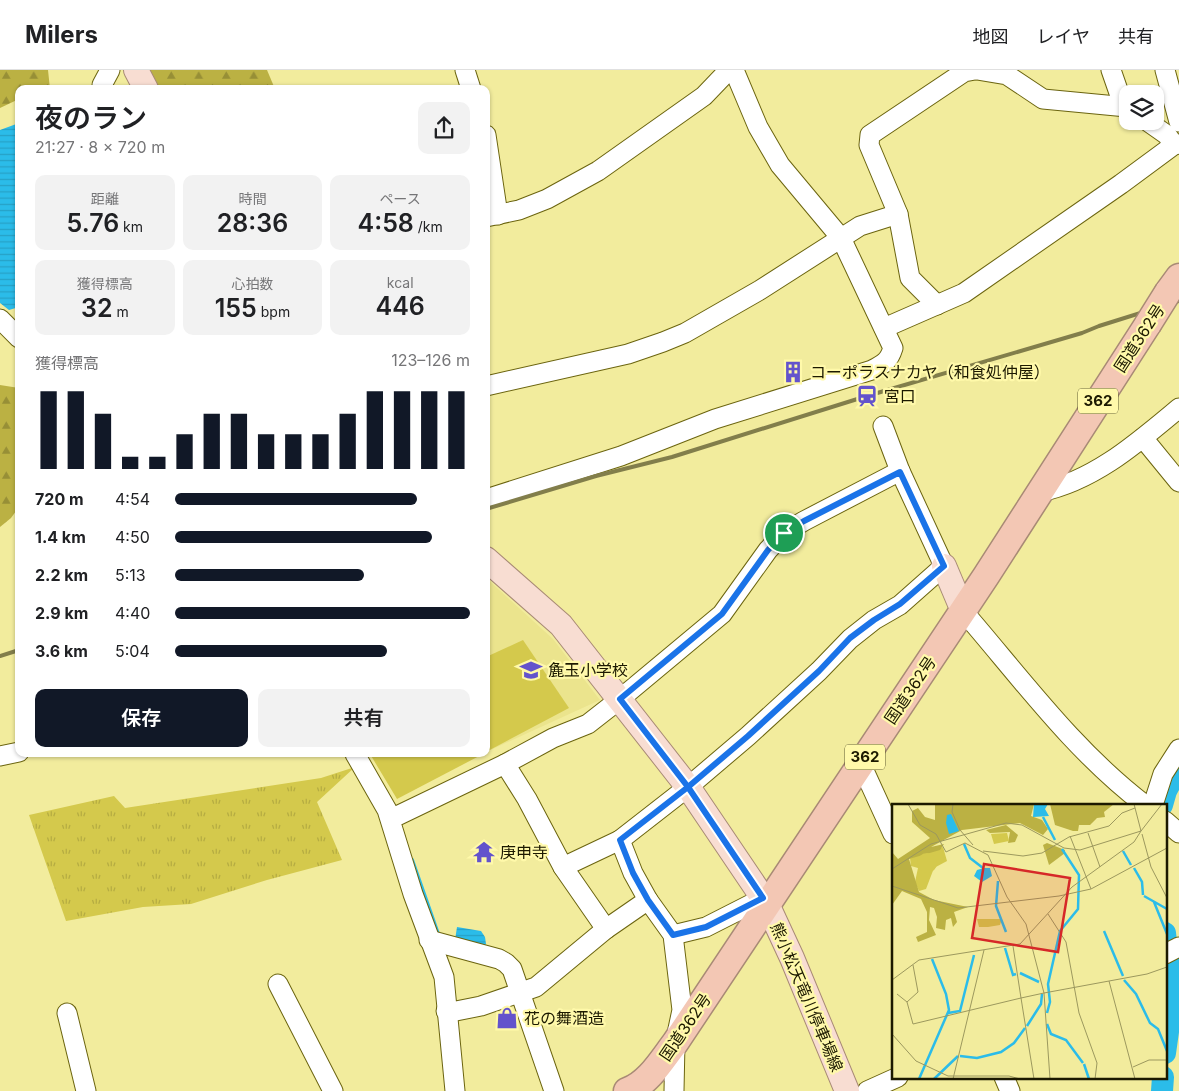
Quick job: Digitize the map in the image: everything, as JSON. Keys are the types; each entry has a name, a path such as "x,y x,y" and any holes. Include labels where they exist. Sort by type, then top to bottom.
{"highway":[{"name":"国道362号","path":"627,1091 633,1089 654,1071 675,1042 765,901 861,764 963,611 1174,284"}],"main road":[{"path":"136,70 144,85"},
{"name":"熊小松天竜川停車場線","path":"490,563 561,625 688,787 765,901 792,958 847,1091"},
{"path":"944,566 963,611"}],"street":[{"path":"102,85 110,70"},
{"path":"465,70 470,85"},
{"path":"937,305 910,278 898,214 869,145 870,135 964,72 976,70 1007,75 1043,99 1119,107"},
{"path":"1111,70 1119,92"},
{"path":"1165,70 1179,122"},
{"path":"490,189 492,216 547,199 598,171 704,96 730,71 758,127 780,165 841,238 893,348 886,363 872,370 714,419 621,456 490,498"},
{"path":"884,328 964,293 1177,144 1160,130"},
{"path":"490,385 628,354 663,342 685,332 760,290 860,226 898,214"},
{"path":"1040,492 1056,489 1117,458 1179,408"},
{"path":"563,867 620,840 688,787 819,671 850,638 900,604 944,566 900,472 883,426"},
{"path":"1143,438 1179,482"},
{"path":"394,816 505,764 553,738 588,724 722,614 768,550 784,533 900,472"},
{"path":"963,611 1077,745 1124,789 1145,804"},
{"path":"1153,804 1163,774 1179,749"},
{"path":"0,756 15,753"},
{"path":"357,757 394,816 413,894 444,978 455,1091"},
{"path":"505,764 539,821 563,867 606,929"},
{"path":"861,764 892,832"},
{"path":"1166,822 1179,832"},
{"path":"620,840 633,873 648,900 673,935 682,1010 675,1042 674,1091"},
{"path":"446,1011 481,1006 536,987 606,929 648,900"},
{"path":"673,935 706,927 765,901"},
{"path":"429,940 498,958 512,969 554,1091"},
{"path":"278,984 333,1091"},
{"path":"67,1013 86,1091"},
{"path":"867,1091 896,1078"},
{"path":"1004,1078 1010,1091"}],"shaded area":[{"name":"麁玉小学校","path":"490,582 553,639 600,700 490,750"}],"green space":[{"path":"0,70 48,70 50,85 15,85 15,101 0,108"},
{"path":"147,70 267,70 273,85 155,85"},
{"path":"0,385 15,387 15,512 0,527"},
{"path":"523,640 569,708 490,750 490,655"},
{"path":"372,757 477,757 397,799"},
{"path":"355,767 317,802 342,860 267,880 191,904 143,907 66,921 29,815 114,796 125,808 321,778"}],"water":[{"path":"15,124 15,308 9,310 0,303 0,130"},
{"path":"457,927 481,931 485,937 486,944 484,946 455,940"}],"waterway":[{"path":"1162,804 1166,791 1179,767"},
{"path":"412,860 438,934"},
{"path":"1166,942 1169,969 1170,1017 1166,1046"},
{"path":"1162,1091 1163,1078"}],"railway":[{"path":"490,508 596,476 672,457 867,396 1082,333 1179,301"},
{"path":"0,656 15,651"}],"place":[{"name":"コーポラスナカヤ（和食処仲屋）","path":"793,372"},
{"name":"宮口","path":"867,396"},
{"name":"麁玉小学校","path":"531,670"},
{"name":"庚申寺","path":"484,852"},
{"name":"花の舞酒造","path":"507,1018"}],"route":[{"path":"784,533 768,550 722,614 620,699 688,787 620,840 633,873 648,900 673,935 706,927 763,898 688,787 748,736 819,671 850,638 900,604 944,566 900,472 784,533"}]}
